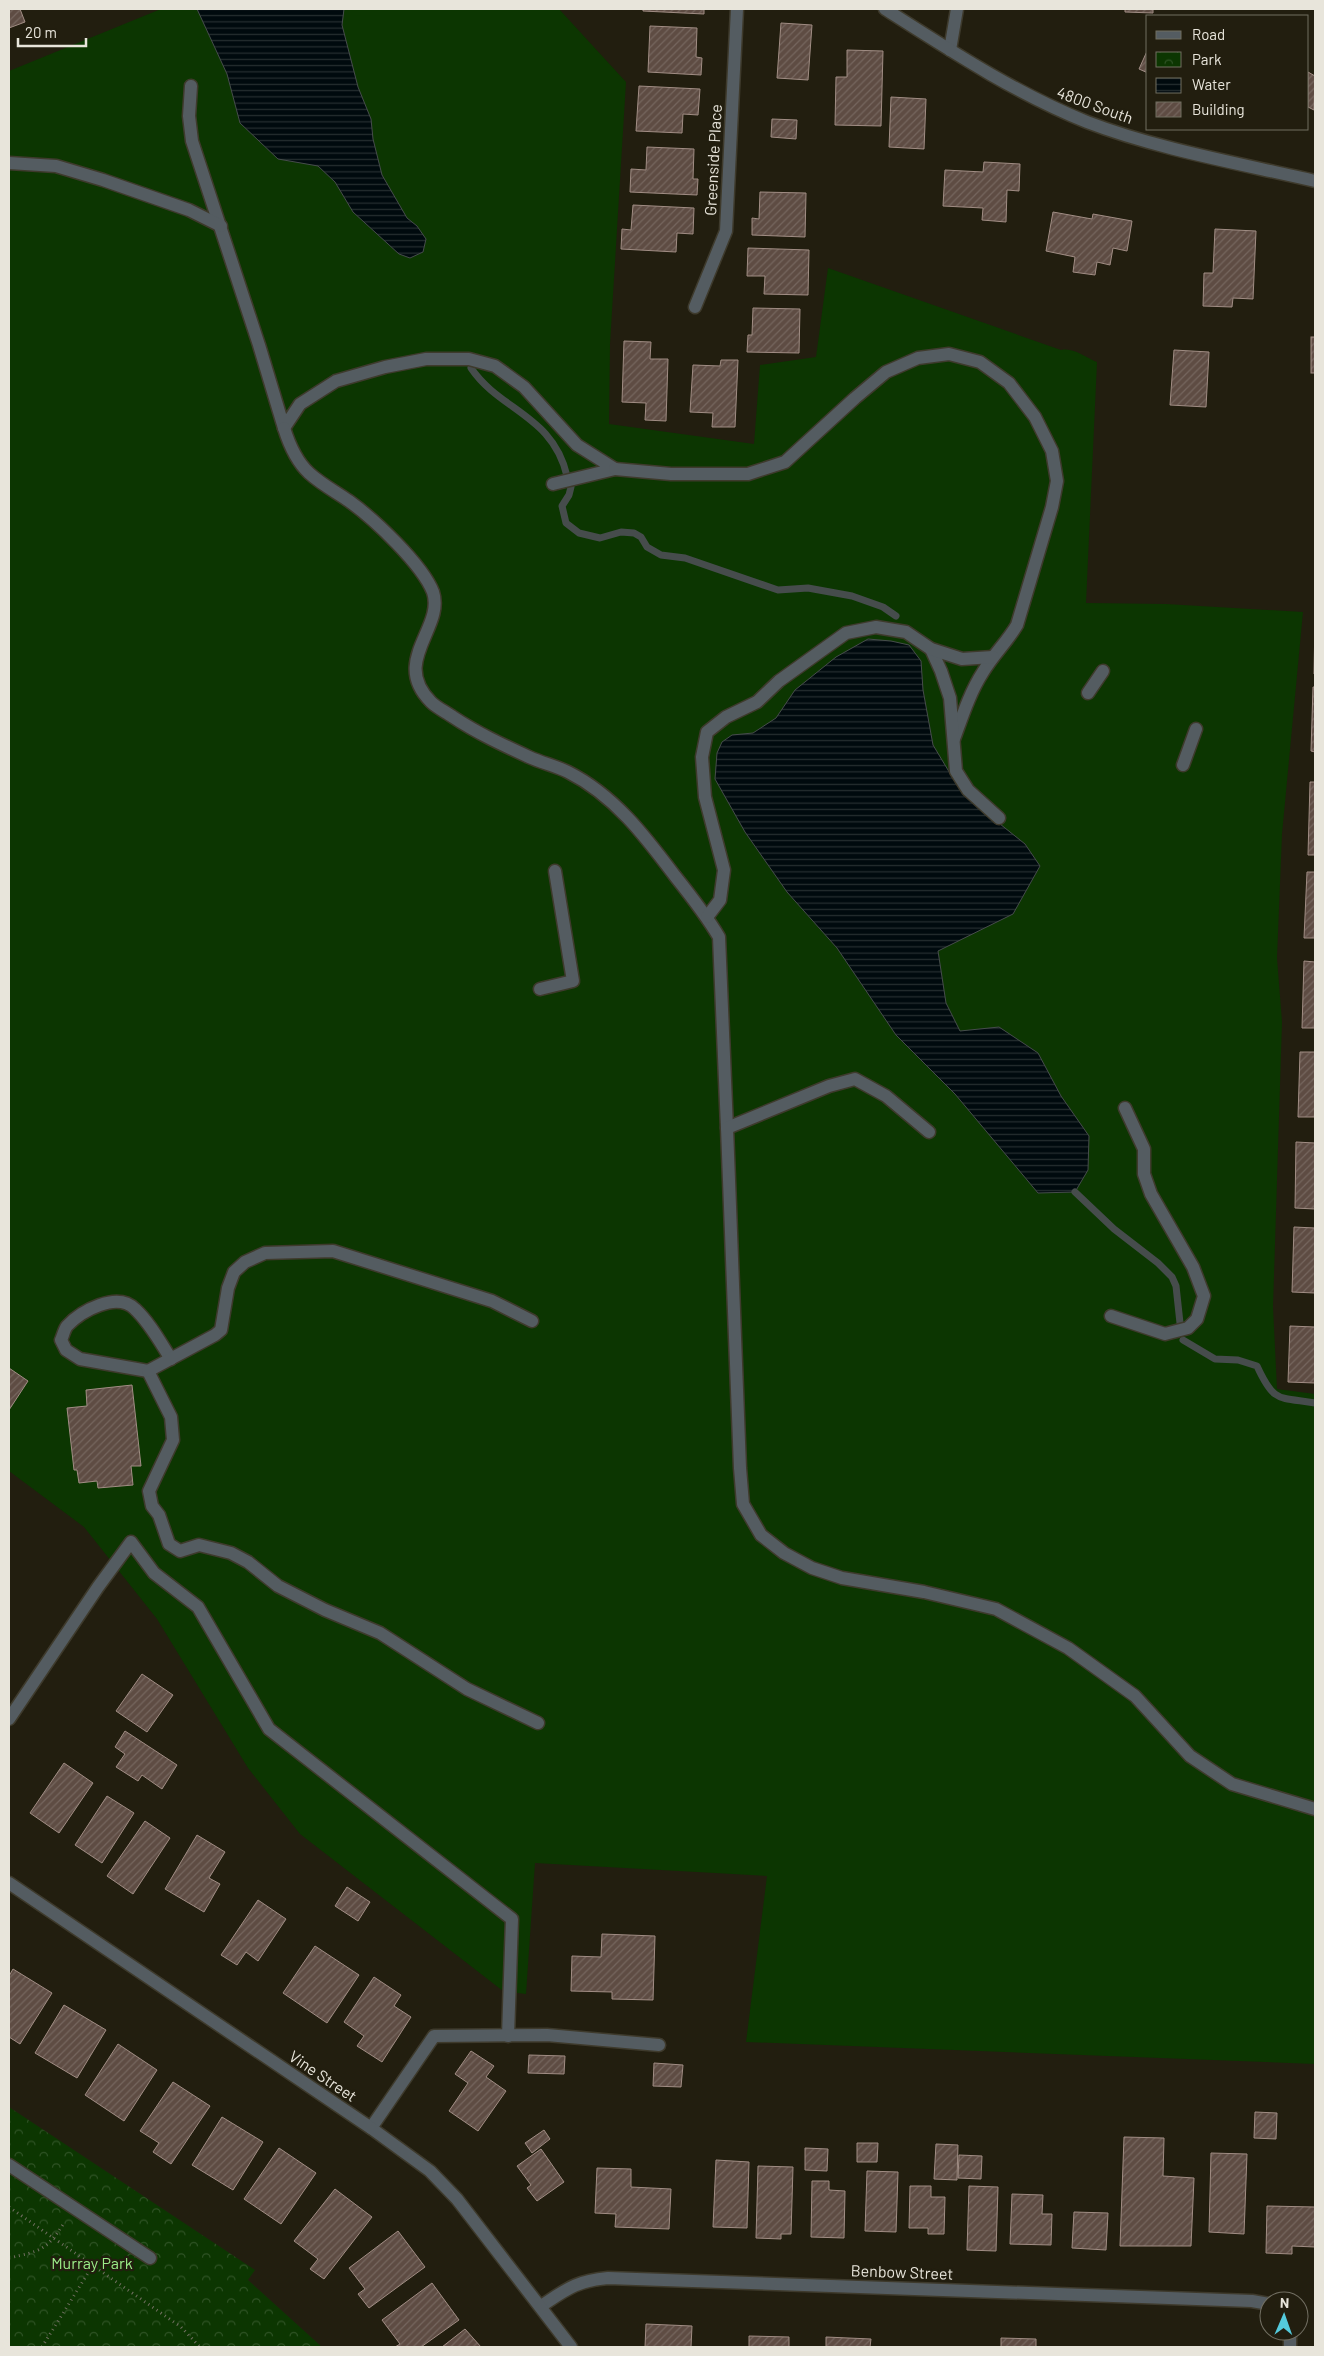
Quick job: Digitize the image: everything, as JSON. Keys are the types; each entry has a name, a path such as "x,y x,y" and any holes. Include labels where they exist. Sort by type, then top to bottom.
{"street":[{"name":"Greenside Place","path":"694,307 726,231 737,9"},
{"name":"4800 South","path":"885,9 1013,88 1089,122 1143,140 1315,181"},
{"path":"950,50 957,9"},
{"path":"191,86 189,116 192,141 221,226 291,450 308,472 352,503 382,530 424,575 433,594 434,614 420,644 415,664 419,684 431,702 475,732 531,758 568,772 599,790 633,822 707,917 719,937 727,1128 728,1203 741,1477 743,1504 761,1535 791,1557 812,1568 842,1578 924,1592 996,1609 1068,1648 1136,1696 1190,1756 1232,1784 1315,1809"},
{"path":"9,163 56,166 189,210 221,226"},
{"path":"553,484 614,468 671,474 748,474 785,462 886,372 918,358 949,354 980,362 1009,383 1035,417 1052,451 1057,481 1052,507 1017,625 1007,642 981,674 954,739"},
{"path":"284,428 300,404 336,381 385,367 426,359 468,359 495,366 524,387 577,445 614,468"},
{"path":"707,917 720,900 724,870 705,797 702,756 707,732 726,717 757,702 779,681 846,633 876,627 906,632 931,649 962,659 993,657"},
{"path":"931,649 950,698 956,772 968,790 999,818"},
{"path":"1088,693 1103,671"},
{"path":"1183,765 1196,729"},
{"path":"540,989 573,981 555,871"},
{"path":"727,1128 829,1086 855,1079 886,1096 929,1132"},
{"path":"1111,1316 1139,1327 1165,1334 1188,1328 1197,1319 1204,1296 1193,1267 1151,1194 1144,1174 1144,1149 1125,1108"},
{"path":"171,1359 154,1331 134,1307 118,1301 93,1308 66,1327 61,1340 66,1350 80,1360 148,1371 171,1359 221,1330 228,1288 234,1272 245,1262 265,1253 333,1251 492,1301 532,1321"},
{"path":"148,1371 171,1417 173,1440 149,1491 152,1506 160,1514 169,1544 180,1551 199,1545 231,1553 248,1562 278,1586 326,1610 380,1633 467,1688 538,1723"},
{"path":"9,1719 98,1587 131,1542 154,1573 198,1607 268,1730 512,1918 508,2036"},
{"name":"Vine Street","path":"9,1883 371,2128 430,2171 457,2199 571,2347"},
{"path":"371,2128 434,2036 547,2036 658,2045"},
{"path":"9,2164 150,2258"},
{"name":"Benbow Street","path":"541,2306 583,2281 608,2278 1259,2302"}],"path":[{"path":"9,2207 181,2326 200,2347"},
{"path":"9,2258 40,2250 54,2238"},
{"path":"42,2347 93,2265"}],"green space":[{"path":"161,9 559,9 626,82 610,344 609,424 754,444 760,365 816,357 828,268 1061,350 1075,351 1097,362 1086,603 1166,604 1303,612 1282,834 1277,958 1282,1022 1273,1307 1277,1389 1315,1394 1315,2064 746,2042 767,1876 535,1863 526,1994 503,1991 300,1834 248,1768 157,1619 84,1527 9,1471 9,71"},
{"name":"Murray Park","path":"9,2107 255,2270 248,2280 322,2347 9,2347"}],"water":[{"path":"197,9 344,9 342,25 358,87 371,119 373,139 382,175 407,218 417,226 426,239 423,252 410,258 399,254 353,212 335,182 318,166 278,159 240,123 227,74"},
{"path":"868,639 909,645 921,661 923,690 933,745 954,780 990,816 1025,844 1040,866 1013,914 938,951 946,1003 960,1031 999,1027 1038,1053 1061,1096 1089,1136 1088,1170 1075,1192 1038,1193 955,1094 896,1035 837,948 787,892 745,832 715,779 717,753 722,742 732,735 753,733 776,718 795,690 836,657"}],"building":[{"path":"9,9 20,9 25,22 9,28"},
{"path":"643,9 704,9 704,14 643,11"},
{"path":"1125,9 1153,9 1153,13 1125,12"},
{"path":"781,23 812,25 808,80 777,78"},
{"path":"650,26 697,28 696,57 702,58 701,75 648,72"},
{"path":"847,50 883,51 881,126 835,125 836,77 847,77"},
{"path":"1146,53 1146,72 1139,69"},
{"path":"1309,73 1315,76 1314,110 1309,108"},
{"path":"639,86 700,89 698,115 683,114 682,133 636,131"},
{"path":"891,97 926,99 924,149 889,147"},
{"path":"772,119 797,120 796,139 771,137"},
{"path":"647,147 694,149 693,179 698,179 697,195 630,192 631,169 646,170"},
{"path":"984,162 1020,164 1019,191 1007,190 1006,222 982,220 983,208 943,206 945,170 983,172"},
{"path":"760,192 806,193 805,237 752,235 752,218 759,219"},
{"path":"633,205 694,208 693,234 677,233 676,252 621,249 622,229 631,230"},
{"path":"1053,212 1092,219 1093,214 1132,221 1127,251 1113,248 1110,265 1097,262 1095,275 1073,272 1075,257 1046,251"},
{"path":"1215,229 1256,231 1253,299 1233,298 1232,307 1203,306 1204,273 1213,273"},
{"path":"748,248 809,250 808,295 764,294 765,276 747,276"},
{"path":"753,308 800,309 799,353 747,352 748,335 752,335"},
{"path":"1311,337 1315,337 1315,373 1311,373"},
{"path":"624,341 651,342 650,359 668,359 666,421 645,420 646,403 622,402"},
{"path":"1174,350 1209,352 1206,407 1170,405"},
{"path":"721,360 738,360 735,427 712,427 713,413 690,412 693,365 720,366"},
{"path":"1315,619 1315,674 1314,674"},
{"path":"1313,687 1315,687 1315,752 1311,751"},
{"path":"1310,782 1315,782 1315,855 1308,855"},
{"path":"1307,872 1315,872 1315,938 1304,938"},
{"path":"1304,961 1315,962 1315,1028 1302,1028"},
{"path":"1300,1052 1315,1052 1315,1117 1298,1117"},
{"path":"1296,1142 1315,1143 1315,1209 1295,1208"},
{"path":"1294,1227 1315,1228 1315,1293 1292,1292"},
{"path":"1290,1326 1315,1327 1315,1383 1288,1382"},
{"path":"9,1368 28,1381 9,1410"},
{"path":"132,1385 141,1466 131,1466 133,1485 98,1488 97,1481 79,1483 77,1470 74,1470 67,1408 87,1406 86,1390"},
{"path":"142,1674 173,1695 147,1732 116,1711"},
{"path":"125,1731 177,1765 162,1789 142,1775 138,1781 116,1767 125,1754 115,1747"},
{"path":"64,1763 93,1783 59,1833 30,1813"},
{"path":"107,1796 134,1813 102,1863 75,1845"},
{"path":"145,1821 170,1838 133,1894 107,1876"},
{"path":"197,1835 225,1852 209,1878 220,1884 204,1912 165,1889"},
{"path":"347,1887 370,1902 358,1921 335,1906"},
{"path":"258,1900 286,1919 258,1961 246,1952 237,1965 221,1955"},
{"path":"602,1934 655,1936 653,2000 612,1999 612,1992 571,1991 572,1956 601,1957"},
{"path":"315,1946 359,1975 327,2023 283,1993"},
{"path":"13,1969 52,1993 20,2044 9,2037 9,1976"},
{"path":"374,1977 401,1995 394,2006 411,2017 382,2062 357,2046 364,2036 344,2022"},
{"path":"64,2005 106,2030 77,2078 35,2053"},
{"path":"118,2044 157,2070 124,2121 85,2095"},
{"path":"471,2051 494,2066 486,2077 506,2091 478,2131 449,2111 468,2083 455,2074"},
{"path":"529,2055 565,2056 564,2074 528,2073"},
{"path":"654,2063 683,2065 681,2087 653,2086"},
{"path":"173,2082 210,2106 171,2164 153,2152 159,2143 140,2131"},
{"path":"1255,2112 1277,2113 1276,2139 1254,2138"},
{"path":"222,2117 263,2142 233,2190 192,2165"},
{"path":"544,2130 550,2139 532,2153 525,2143"},
{"path":"1124,2137 1164,2138 1163,2176 1194,2178 1191,2246 1120,2246"},
{"path":"857,2143 878,2143 877,2162 857,2162"},
{"path":"936,2144 958,2145 957,2180 934,2179"},
{"path":"279,2148 316,2173 281,2224 244,2199"},
{"path":"805,2148 828,2149 827,2171 805,2170"},
{"path":"541,2149 564,2182 537,2201 527,2188 531,2185 517,2166"},
{"path":"1211,2153 1247,2154 1244,2234 1209,2232"},
{"path":"959,2155 982,2156 981,2179 958,2178"},
{"path":"716,2160 749,2162 747,2228 713,2227"},
{"path":"758,2166 793,2167 791,2234 781,2234 781,2239 756,2238"},
{"path":"597,2168 631,2169 631,2187 671,2189 669,2229 615,2227 616,2214 595,2213"},
{"path":"867,2171 898,2172 896,2232 865,2231"},
{"path":"812,2181 829,2181 829,2190 845,2191 844,2238 811,2237"},
{"path":"910,2186 931,2186 931,2197 945,2197 944,2234 928,2234 928,2228 909,2228"},
{"path":"969,2186 998,2187 996,2251 967,2250"},
{"path":"335,2189 372,2217 324,2279 310,2269 318,2259 294,2241"},
{"path":"1012,2194 1043,2195 1042,2214 1052,2214 1051,2245 1010,2244"},
{"path":"1267,2206 1315,2207 1315,2247 1292,2246 1292,2254 1266,2253"},
{"path":"1074,2212 1108,2213 1106,2250 1072,2248"},
{"path":"398,2231 425,2267 369,2308 358,2294 365,2289 349,2268"},
{"path":"432,2283 459,2320 421,2347 395,2347 400,2344 382,2320"},
{"path":"646,2324 692,2326 691,2347 645,2347"},
{"path":"465,2329 481,2347 442,2347"},
{"path":"749,2336 789,2337 789,2347 749,2347"},
{"path":"826,2337 871,2339 870,2347 826,2347"},
{"path":"1001,2338 1036,2339 1036,2347 1001,2347"}],"waterway":[{"path":"471,368 496,394 525,415 550,439 560,456 567,476"},
{"path":"571,487 569,495 562,506 566,523 579,533 600,538 621,532 634,533 641,537 647,547 661,555 685,558 778,590 808,588 852,596 883,607 896,616"},
{"path":"1075,1192 1114,1229 1158,1263 1172,1277 1176,1286 1180,1323"},
{"path":"1183,1340 1215,1359 1238,1360 1257,1366 1268,1387 1278,1396 1315,1403"}]}
